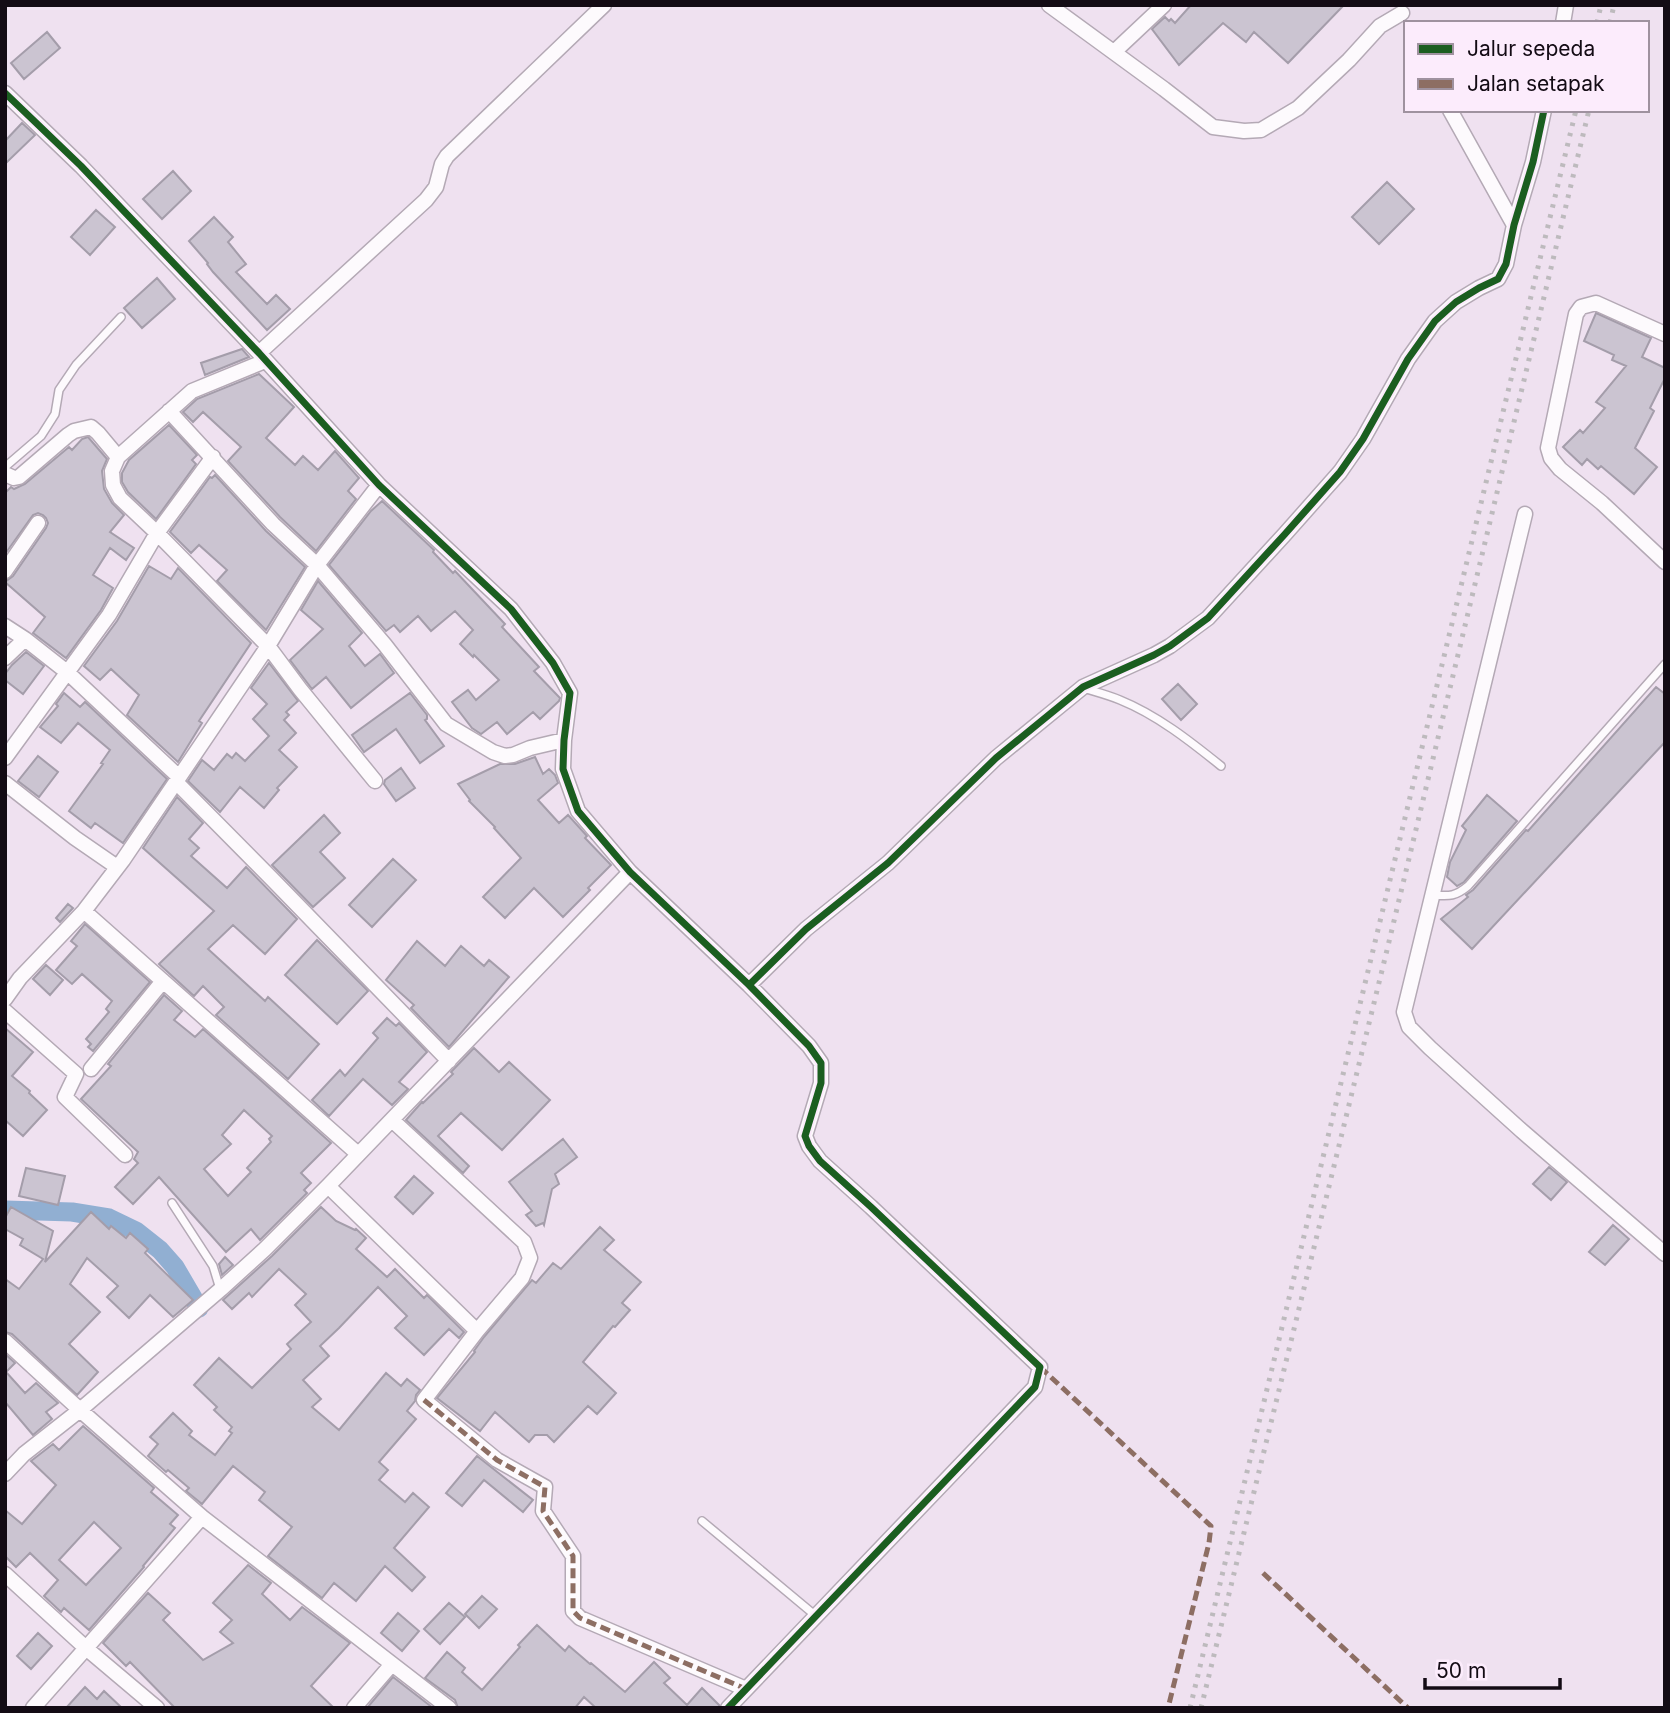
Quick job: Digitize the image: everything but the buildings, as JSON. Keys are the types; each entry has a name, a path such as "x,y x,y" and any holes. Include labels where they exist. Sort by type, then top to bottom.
{"street":[{"path":"375,781 268,646 158,533 120,498 113,485 112,471 118,457 192,391 262,357 426,200 436,187 447,156 604,5"},
{"path":"1049,5 1213,127 1244,131 1261,130 1298,108 1349,60 1380,26 1403,14"},
{"path":"1114,52 1164,5"},
{"path":"5,93 80,166 262,357 379,485 511,609 553,663 570,693 563,769 578,811 630,872 749,985 809,1046 821,1063 821,1083 804,1136 809,1146 820,1161 1040,1367 1035,1387 728,1708"},
{"path":"1451,112 1514,225"},
{"path":"749,985 806,929 888,863 996,758 1083,687 1154,655 1208,618 1340,472 1363,439 1408,359 1435,321 1456,302 1498,279 1506,264 1544,112"},
{"path":"1665,334 1596,303 1581,307 1576,314 1548,448 1551,458 1560,468 1665,562"},
{"path":"169,411 273,524 317,565 385,645 446,724 493,752 506,756 564,740"},
{"path":"5,474 19,477 74,431 92,427 118,457"},
{"path":"5,758 109,615 158,533 213,457"},
{"path":"6,995 84,912 117,867 268,646 317,565 379,485"},
{"path":"1525,514 1404,1012 1409,1027 1430,1048 1665,1254"},
{"path":"5,571 38,523"},
{"path":"5,626 67,672 177,780 449,1061"},
{"path":"5,658 25,639"},
{"path":"5,783 117,867"},
{"path":"5,1474 24,1454 80,1410 265,1249 630,872"},
{"path":"84,912 358,1154"},
{"path":"91,1069 163,981"},
{"path":"5,1011 76,1074 65,1097 125,1154"},
{"path":"392,1120 524,1242 530,1258 522,1278 477,1331 424,1401 497,1460 545,1487 543,1511 573,1556 573,1611 580,1618 746,1689"},
{"path":"328,1186 477,1331"},
{"path":"5,1341 202,1517 449,1708"},
{"path":"33,1708 202,1517"},
{"path":"5,1574 157,1708"},
{"path":"354,1708 393,1664"}],"lane":[{"path":"5,467 8,458 41,436 55,414 59,390 76,365 121,317"},
{"path":"1432,895 1452,896 1468,886 1665,664"},
{"path":"1083,687 1120,700 1156,718 1221,766"},
{"path":"172,1203 213,1266 221,1289"},
{"path":"702,1521 816,1616"}],"waterway":[{"path":"5,1210 72,1212 109,1218 136,1231 160,1250 175,1267 199,1308"}],"railway":[{"path":"1597,21 1601,5"},
{"path":"1610,21 1614,5"},
{"path":"1190,1708 1576,112"},
{"path":"1201,1708 1589,112"}],"marked path":[{"path":"1040,1367 1211,1526 1168,1708"},
{"path":"424,1400 497,1460 545,1487 543,1511 573,1556 573,1611 580,1618 746,1689"},
{"path":"1263,1573 1408,1708"}],"cycle path":[{"path":"5,93 81,166 259,353 379,485 511,609 553,663 570,693 563,769 578,811 630,872 749,985 809,1046 821,1063 821,1083 805,1136 809,1146 820,1161 1040,1367 1035,1387 728,1708"},
{"path":"749,985 806,929 888,863 996,758 1083,687 1154,655 1208,618 1285,534 1340,472 1363,439 1408,359 1435,321 1456,302 1498,279 1506,264 1544,112"}]}
